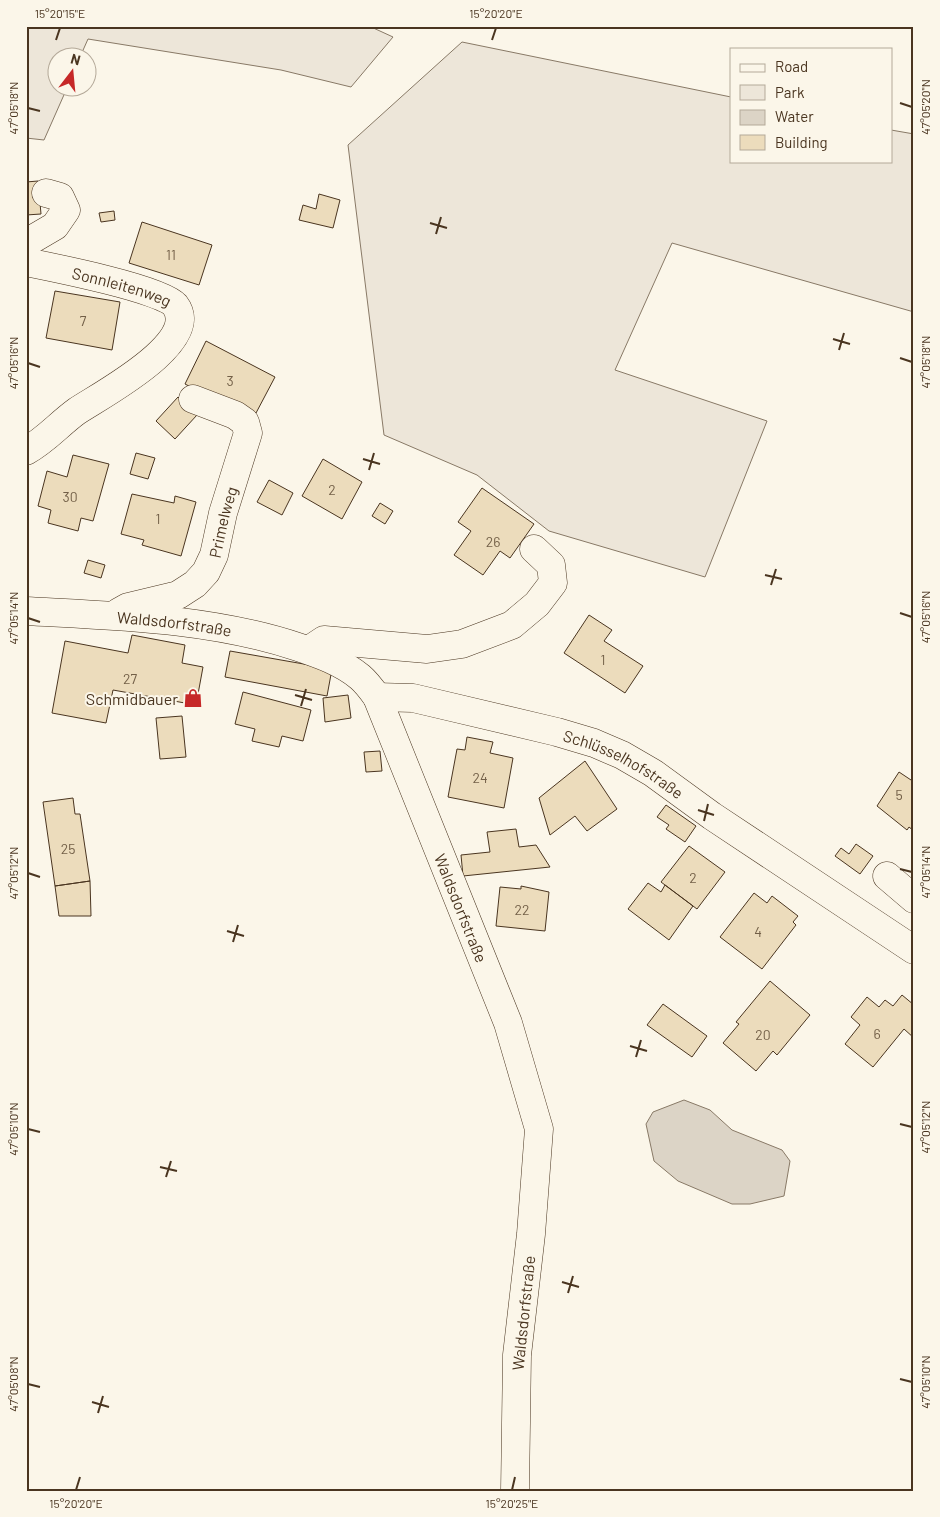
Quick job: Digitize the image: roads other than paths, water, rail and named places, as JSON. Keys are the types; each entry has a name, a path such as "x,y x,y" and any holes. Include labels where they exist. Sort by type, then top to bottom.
{"street":[{"path":"26,243 55,226 66,210 60,197 46,193"},
{"name":"Sonnleitenweg","path":"26,262 127,286 163,298 174,304 178,312 179,322 167,345 142,370 76,412 38,444 26,451"},
{"name":"Primelweg","path":"110,616 128,607 178,595 195,584 206,572 214,555 223,513 248,433 245,422 235,415 193,399"},
{"path":"309,650 324,640 427,649 462,644 512,625 537,604 553,583 551,565 534,549"},
{"name":"Waldsdorfstraße","path":"26,611 110,616 219,627 260,634 309,650 342,664 360,677 378,697 508,1023 539,1129 531,1234 517,1355 516,1491"},
{"name":"Schlüsselhofstraße","path":"378,697 413,698 528,725 594,743 622,755 653,773 712,816 914,950"},
{"path":"887,876 914,899"}],"water":[{"path":"684,1100 710,1110 732,1130 782,1150 790,1161 784,1196 750,1204 732,1204 678,1181 654,1161 646,1124 653,1112"}],"place":[{"name":"Schmidbauer","path":"193,698"}]}
